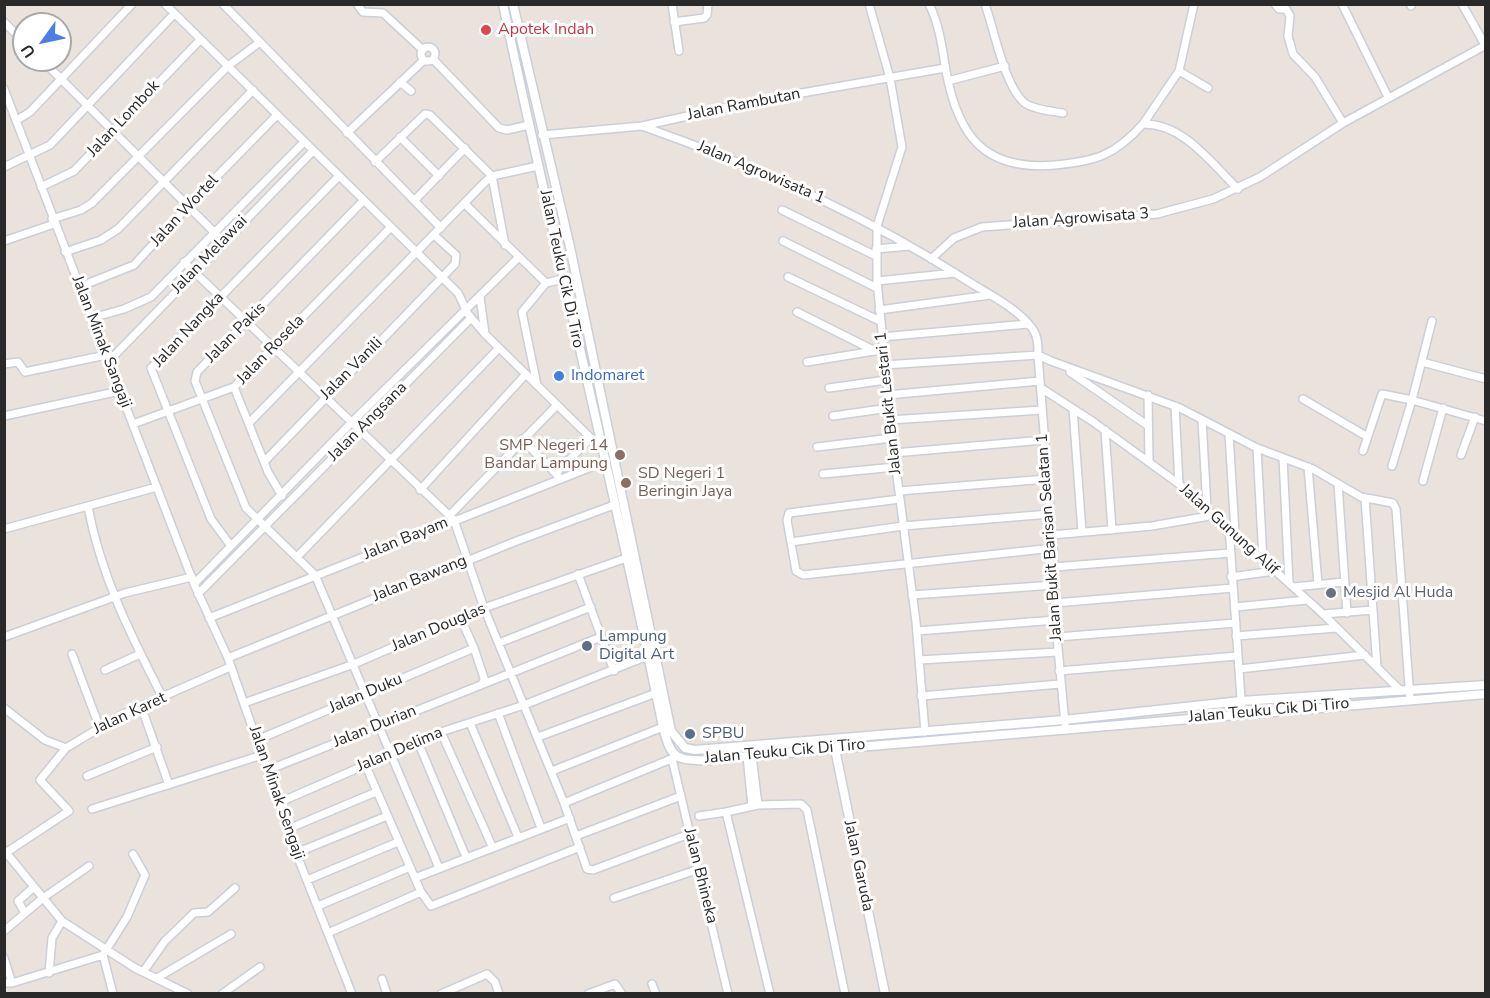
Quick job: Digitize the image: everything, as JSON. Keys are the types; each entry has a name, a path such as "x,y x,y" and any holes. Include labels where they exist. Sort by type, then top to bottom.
{"street":[{"path":"16,120 30,112 132,4"},
{"path":"165,4 362,202 461,297 471,318 485,334 602,449"},
{"path":"223,4 441,228"},
{"path":"357,4 363,12 383,13 423,50"},
{"name":"Jalan Teuku Cik Di Tiro","path":"503,4 604,462 614,505 631,557"},
{"name":"Jalan Teuku Cik Di Tiro","path":"513,4 542,135 566,227 652,655 671,731 685,748 694,750 833,743 1065,724 1241,701 1407,694 1485,694"},
{"path":"672,4 679,51"},
{"path":"674,22 704,18 707,15 708,4"},
{"name":"Jalan Bukit Lestari 1","path":"870,4 890,78 902,147 877,226 877,285 882,337 879,352 884,365 917,631 925,732"},
{"path":"929,4 943,44 948,81 960,119 969,133 994,158 1011,165 1046,166 1098,159 1116,151 1143,124 1179,71 1194,4"},
{"path":"985,4 1005,66 1018,96 1024,102 1063,113"},
{"path":"1275,4 1279,9 1286,9 1290,16 1288,36 1293,54 1315,77 1343,123"},
{"path":"1342,4 1388,97"},
{"path":"1462,4 1485,45"},
{"path":"4,167 50,146 86,105 174,14"},
{"name":"Jalan Lombok","path":"41,187 74,171 200,40"},
{"path":"4,241 87,207 228,66 260,42"},
{"name":"Jalan Agrowisata 3","path":"931,259 954,238 982,227 1157,214 1214,200 1238,189 1388,97 1485,45"},
{"path":"423,50 432,48 435,53 433,59"},
{"path":"423,50 424,60"},
{"path":"347,133 424,60 433,59"},
{"path":"433,59 499,128 507,130 529,125"},
{"path":"516,63 522,67 526,60"},
{"path":"948,81 1005,66"},
{"name":"Jalan Rambutan","path":"542,135 642,126 756,101 945,68"},
{"path":"1179,71 1208,88"},
{"path":"53,72 223,241"},
{"path":"400,82 411,91"},
{"path":"522,88 525,82 532,86"},
{"name":"Jalan Minak Sangaji","path":"4,89 198,594"},
{"path":"65,252 110,236 253,90"},
{"path":"375,162 428,114 492,176 505,245"},
{"name":"Jalan Wortel","path":"79,287 134,266 188,206 278,116"},
{"path":"1143,124 1168,127 1180,134 1238,189"},
{"name":"Jalan Agrowisata 1","path":"642,126 702,147 799,188 877,226 990,295 1028,324"},
{"path":"400,137 439,176"},
{"name":"Jalan Melawai","path":"92,318 142,302 164,285 304,142"},
{"path":"415,200 465,148"},
{"name":"Jalan Melawai","path":"108,358 313,151"},
{"path":"249,423 492,176 537,166"},
{"name":"Jalan Nangka","path":"231,546 211,519 152,376 153,364 338,177"},
{"name":"Jalan Pakis","path":"264,526 246,508 238,492 195,381 197,372 362,202"},
{"path":"465,204 546,283"},
{"path":"782,210 876,253 909,246"},
{"name":"Jalan Rosela","path":"282,496 264,462 234,387 390,228"},
{"name":"Jalan Vanili","path":"264,462 325,396 455,264 456,255 434,235"},
{"path":"783,241 877,285 955,273"},
{"path":"4,637 113,597 193,581 282,496 352,422 518,258"},
{"name":"Jalan Angsana","path":"184,262 420,490 452,518"},
{"path":"788,276 880,321"},
{"path":"537,385 522,312 546,283 562,279"},
{"path":"164,285 173,294"},
{"path":"879,310 990,295"},
{"path":"480,297 485,334"},
{"path":"142,302 152,316"},
{"path":"571,314 581,308"},
{"path":"797,312 879,352"},
{"name":"Jalan Angsana","path":"198,594 471,318"},
{"path":"1392,466 1432,321"},
{"path":"882,337 1028,324"},
{"name":"Jalan Bukit Barisan Selatan 1","path":"1028,324 1036,334 1038,355 1053,548 1056,638 1065,724"},
{"path":"297,557 499,348"},
{"path":"807,362 879,352"},
{"path":"884,365 1038,355 1062,367 1147,424"},
{"path":"4,364 18,362 25,372 108,358"},
{"path":"1422,362 1485,379"},
{"path":"1062,367 1175,406 1257,448 1308,467 1365,498 1390,501 1396,509 1407,694"},
{"path":"420,490 526,374"},
{"path":"829,387 886,380"},
{"path":"887,395 1040,384"},
{"name":"Jalan Gunung Alif","path":"1040,384 1179,484 1232,530 1407,694"},
{"path":"133,424 234,387"},
{"path":"4,407 6,416 120,391"},
{"path":"1363,450 1382,394 1443,408 1485,421"},
{"path":"1148,395 1149,462"},
{"path":"1303,399 1366,436"},
{"path":"557,405 522,439 452,518 484,608 552,771 589,870 689,834"},
{"path":"1175,406 1179,484"},
{"path":"832,416 889,408"},
{"path":"1423,481 1443,408"},
{"path":"1073,409 1082,532"},
{"path":"890,420 1042,410"},
{"path":"1461,455 1475,417"},
{"path":"1202,420 1207,508"},
{"path":"598,430 608,428"},
{"path":"1105,430 1112,530"},
{"path":"1229,435 1231,577 1242,713"},
{"path":"522,439 558,475 591,438"},
{"path":"817,447 892,438"},
{"path":"894,453 1044,440"},
{"path":"1257,448 1263,560"},
{"path":"1283,458 1291,585 1344,582"},
{"name":"Jalan Bayam","path":"209,618 558,475 604,462"},
{"path":"823,474 896,467"},
{"path":"1308,467 1318,584"},
{"path":"1047,479 899,495 791,512 787,515 794,566 796,571 803,575 1053,548"},
{"path":"1338,484 1347,613"},
{"path":"4,529 157,487"},
{"path":"1365,498 1377,667"},
{"name":"Jalan Bawang","path":"228,658 467,561 614,505"},
{"path":"88,507 94,536 113,597 163,698"},
{"path":"791,542 903,526 1050,514"},
{"path":"1052,535 1112,530 1215,515"},
{"path":"264,526 315,575 439,868"},
{"path":"1054,567 1230,552"},
{"name":"Jalan Douglas","path":"244,703 354,664 460,617 631,557"},
{"path":"1231,577 1274,571"},
{"path":"578,574 614,671"},
{"path":"912,595 1055,585"},
{"path":"1055,603 1233,588"},
{"name":"Jalan Minak Sengaji","path":"198,594 228,658 296,853 352,993"},
{"path":"1235,607 1307,600"},
{"path":"500,643 591,607"},
{"path":"1323,614 1373,610"},
{"path":"460,617 474,648 484,678 483,682"},
{"path":"917,631 1056,620"},
{"path":"1056,638 1236,623"},
{"path":"1236,636 1336,628"},
{"name":"Jalan Durian","path":"268,770 483,682 601,637"},
{"name":"Jalan Duku","path":"257,740 474,648"},
{"path":"919,660 1058,652"},
{"path":"72,654 99,726"},
{"path":"105,670 140,654"},
{"name":"Jalan Teuku Cik Di Tiro","path":"652,655 656,693 669,746 675,758 690,760 749,756 925,732 1242,713 1485,685"},
{"name":"Jalan Delima","path":"278,802 441,732 524,705 652,655"},
{"path":"1239,669 1365,655"},
{"path":"1059,671 1237,656"},
{"name":"Jalan Karet","path":"6,851 69,811 40,780 66,748 99,726 230,667"},
{"path":"921,696 1060,684"},
{"path":"538,737 656,693"},
{"path":"141,706 169,785"},
{"path":"6,713 45,740 66,748"},
{"path":"498,713 541,828"},
{"path":"470,723 518,837"},
{"path":"552,771 663,727"},
{"path":"441,732 492,846"},
{"path":"418,742 466,857"},
{"name":"Jalan Garuda","path":"833,743 885,993"},
{"path":"87,776 157,747"},
{"path":"92,810 262,756"},
{"path":"749,756 755,806"},
{"path":"564,803 675,758"},
{"name":"Jalan Bhineka","path":"675,758 689,834 728,993"},
{"path":"364,764 428,904 435,906 580,848"},
{"path":"288,829 376,792"},
{"path":"576,836 681,796"},
{"path":"699,816 755,806 801,804 807,810 845,993"},
{"path":"726,812 770,993"},
{"path":"296,853 387,816"},
{"path":"415,878 492,846 570,818"},
{"path":"307,880 398,842"},
{"path":"6,851 62,921 105,953 183,992"},
{"path":"4,958 8,983 49,973 105,953 127,917 145,875 133,854"},
{"path":"4,931 43,898 89,866"},
{"path":"318,906 410,867"},
{"path":"614,898 699,869"},
{"path":"25,913 18,901 34,887"},
{"path":"143,972 165,940 194,913 208,912 235,888"},
{"path":"328,933 421,892"},
{"path":"49,973 52,938 62,921"},
{"path":"157,978 231,934"},
{"path":"105,953 112,993"},
{"path":"222,993 260,967"},
{"path":"441,993 487,974 495,982 499,993"},
{"path":"382,979 387,993"},
{"path":"588,993 615,984 622,993"},
{"path":"652,984 656,993"}],"place":[{"name":"Apotek Indah","path":"486,30"},
{"name":"Indomaret","path":"559,376"},
{"name":"SMP Negeri 14 Bandar Lampung","path":"620,455"},
{"name":"SD Negeri 1 Beringin Jaya","path":"626,483"},
{"name":"Mesjid Al Huda","path":"1331,593"},
{"name":"Lampung Digital Art","path":"587,646"},
{"name":"SPBU","path":"690,734"}]}
